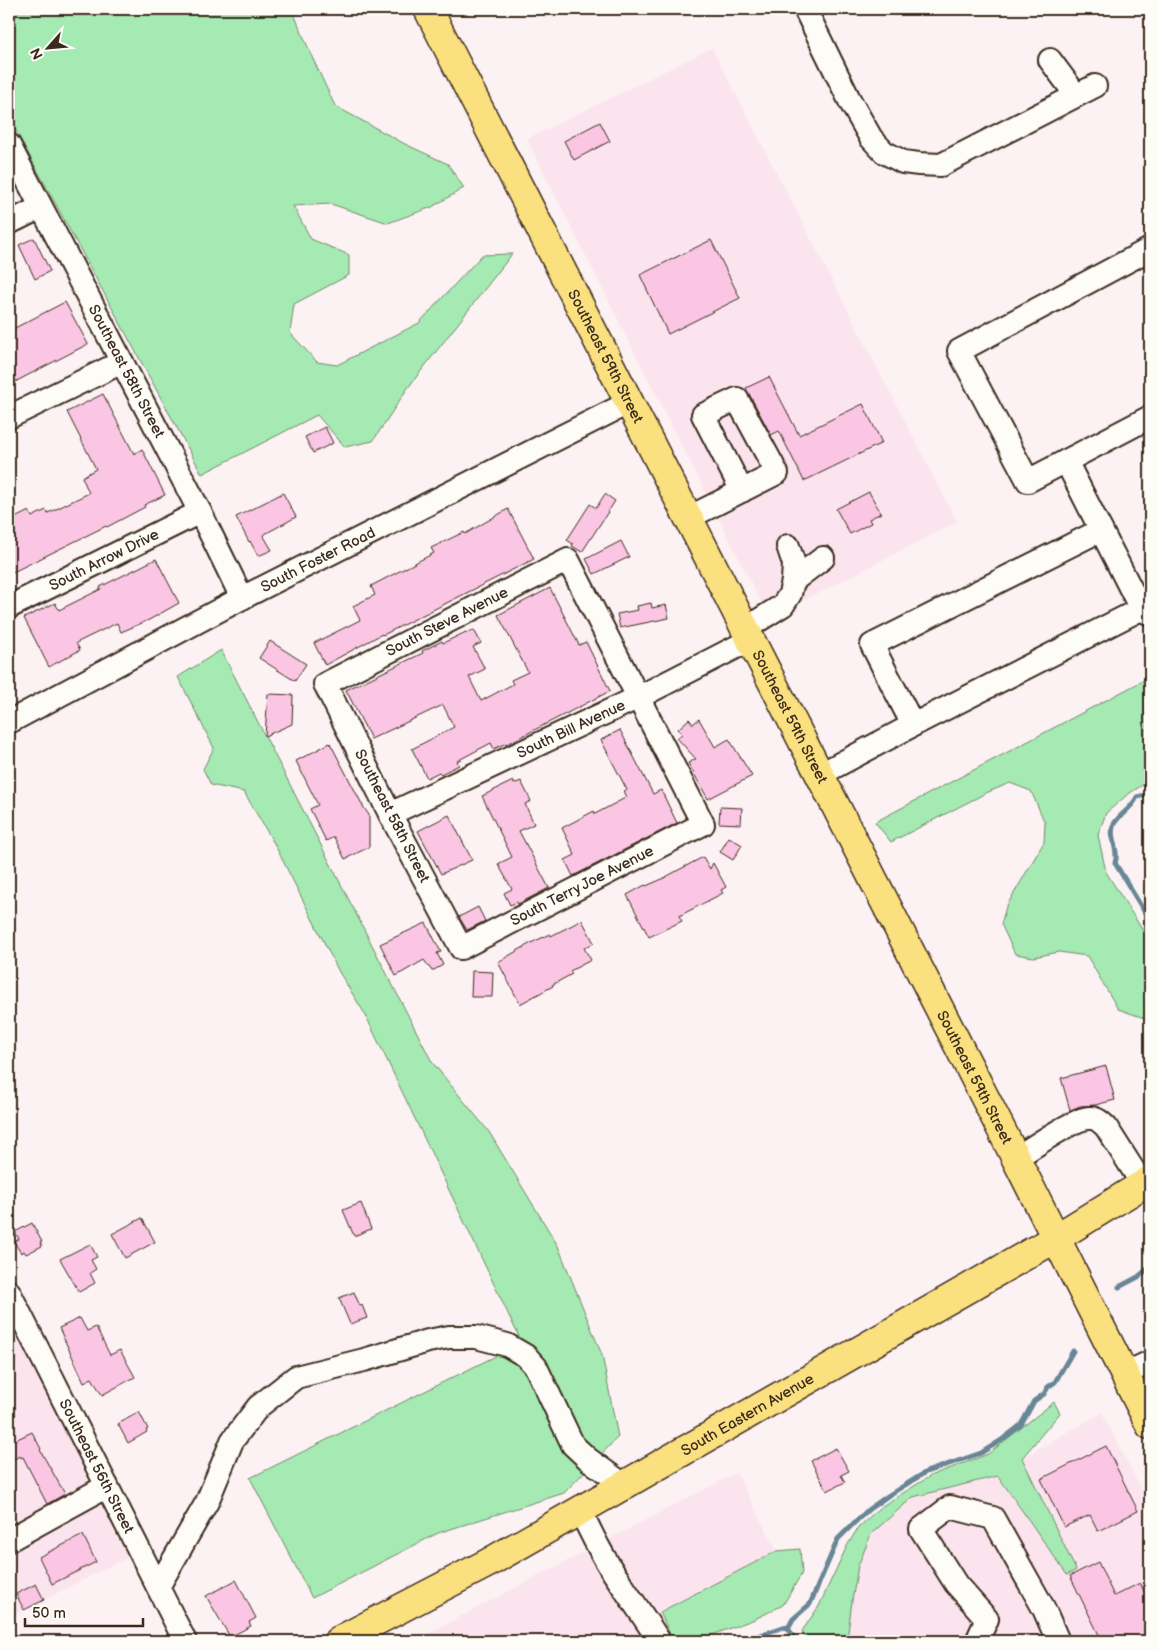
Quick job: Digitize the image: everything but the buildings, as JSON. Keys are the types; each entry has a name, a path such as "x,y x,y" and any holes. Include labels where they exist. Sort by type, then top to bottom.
{"main road":[{"name":"Southeast 59th Street","path":"428,9 1016,1158 1150,1425"},
{"name":"South Eastern Avenue","path":"338,1641 488,1564 1056,1238 1146,1182"}],"street":[{"path":"805,9 850,101 871,138 884,152 903,162 941,165 1086,90 1050,60"},
{"name":"Southeast 58th Street","path":"9,145 200,512 242,598"},
{"path":"9,222 41,207"},
{"path":"1150,249 959,351 1028,480 1150,417"},
{"path":"9,417 122,362"},
{"name":"South Foster Road","path":"9,722 242,598 628,403"},
{"path":"819,775 913,725 1146,612 1066,461"},
{"path":"688,518 742,491"},
{"name":"South Arrow Drive","path":"9,607 200,512"},
{"path":"913,725 872,645 1101,530"},
{"path":"788,546 794,564 793,581"},
{"path":"793,581 823,558"},
{"name":"South Steve Avenue","path":"325,684 568,560 639,698"},
{"name":"South Bill Avenue","path":"390,814 639,698 748,635 783,606 790,594 793,581"},
{"name":"Southeast 58th Street","path":"325,684 460,948"},
{"name":"South Terry Joe Avenue","path":"460,948 703,824 639,698"},
{"path":"1016,1158 1067,1127 1090,1118 1099,1120 1106,1127 1146,1182"},
{"name":"Southeast 56th Street","path":"9,1292 185,1641"},
{"path":"158,1587 207,1502 232,1440 258,1407 296,1377 428,1341 449,1337 476,1337 507,1345 526,1356 536,1366 573,1445 588,1459 624,1485"},
{"path":"1125,1374 1150,1362"},
{"path":"9,1540 107,1486"},
{"path":"977,1641 987,1619 956,1584 921,1529 950,1507 993,1518 1044,1609 1058,1641"},
{"path":"580,1510 593,1538 659,1641"}],"shaded area":[{"path":"712,48 957,522 769,618 527,139"},
{"path":"9,1318 128,1557 9,1617"},
{"path":"1102,1413 1150,1507 1150,1641 847,1641 858,1566 871,1534 913,1497 998,1476 1066,1574 1076,1570 1022,1458"},
{"path":"736,1473 777,1551 660,1612 673,1641 416,1640"}],"green space":[{"path":"9,9 292,9 335,106 405,144 448,164 464,188 432,207 388,223 331,204 293,206 311,239 349,255 349,275 294,304 290,333 317,362 337,365 419,323 482,255 512,254 407,389 373,441 345,447 317,415 202,474 9,118"},
{"path":"221,650 432,1062 489,1132 558,1246 602,1355 618,1437 564,1493 438,1533 312,1598 250,1478 522,1343 365,1014 339,972 275,845 244,792 211,785 203,769 214,748 178,677"},
{"path":"1150,677 1150,780 1127,795 1106,813 1098,835 1106,872 1150,942 1150,1020 1118,1009 1087,956 1059,952 1034,957 1015,954 1001,924 1006,907 1044,842 1045,823 1031,791 1010,783 986,793 891,842 875,822"},
{"path":"1054,1402 1060,1413 1022,1458 1076,1570 1067,1575 998,1476 913,1497 871,1534 858,1566 847,1641 807,1641 802,1631 819,1606 847,1546 858,1528 879,1508 932,1475 988,1454"},
{"path":"800,1549 802,1573 783,1605 755,1619 696,1641 673,1641 660,1612 777,1551"}],"waterway":[{"path":"1150,794 1137,797 1132,805 1116,821 1112,834 1116,853 1115,863 1150,921"},
{"path":"1119,1287 1138,1277 1150,1267"},
{"path":"788,1628 793,1619 810,1604 838,1539 853,1524 869,1509 926,1472 981,1453 1021,1425 1034,1401 1044,1394 1048,1387 1055,1382 1073,1351"},
{"path":"744,1641 783,1627 788,1628"},
{"path":"788,1628 796,1641"}]}
